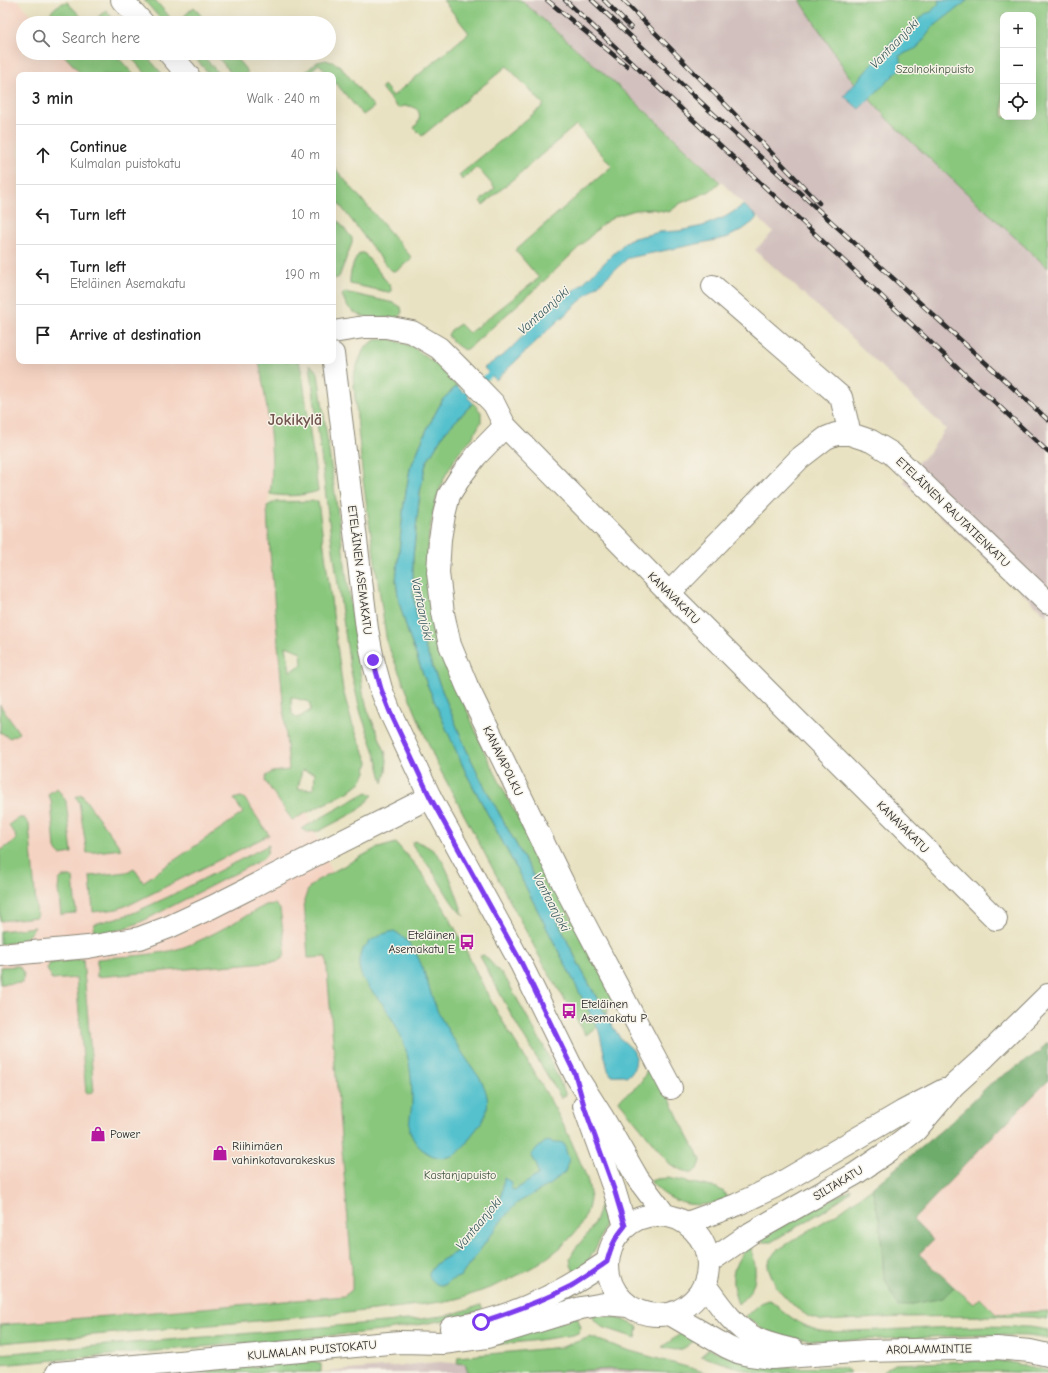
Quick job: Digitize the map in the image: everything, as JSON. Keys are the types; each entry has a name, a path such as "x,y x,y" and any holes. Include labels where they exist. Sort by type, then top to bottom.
{"street":[{"path":"122,0 136,16"},
{"path":"175,60 185,72"},
{"path":"713,286 841,397 850,434"},
{"name":"KANAVAKATU","path":"336,332 364,327 386,327 412,332 440,348 494,404 504,426 996,920"},
{"name":"ETELÄINEN ASEMAKATU","path":"334,364 367,629 373,660 381,689 390,712 430,797 522,964 575,1074 603,1118 638,1179 665,1215"},
{"name":"KANAVAPOLKU","path":"504,426 476,456 461,476 449,495 444,515 440,539 438,573 443,613 450,645 467,686 563,883 671,1088"},
{"name":"ETELÄINEN RAUTATIENKATU","path":"670,593 800,458 826,438 836,434 850,434 871,441 891,453 1048,603"},
{"path":"0,955 101,945 140,938 212,907 430,797"},
{"name":"SILTAKATU","path":"709,1262 755,1231 855,1174 916,1130 954,1085 985,1057 1048,995"},
{"name":"ETELÄINEN ASEMAKATU","path":"575,1074 585,1109 614,1189 625,1226"},
{"name":"SILTAKATU","path":"687,1223 736,1205 774,1187 902,1112 954,1085"},
{"path":"651,1215 665,1215 687,1223 698,1234 705,1247 709,1262 705,1285 696,1298 684,1308 670,1314 655,1316 641,1313 628,1306 619,1297 612,1286 608,1275 607,1262 610,1249 616,1236 625,1226 637,1219 651,1215"},
{"name":"KULMALAN PUISTOKATU","path":"400,1342 443,1329 481,1322 513,1312 551,1296 572,1285 607,1262"},
{"name":"AROLAMMINTIE","path":"705,1285 730,1319 755,1338 810,1355"},
{"name":"KULMALAN PUISTOKATU","path":"57,1373 400,1342 443,1343 487,1337 581,1308 604,1304 628,1306"},
{"name":"AROLAMMINTIE","path":"670,1314 727,1347 750,1356 772,1358 867,1351 997,1348 1030,1351 1048,1355"}],"shaded area":[{"path":"0,0 18,0 31,16 16,16 16,60 68,60 79,72 16,72 16,364 259,364 268,418 272,478 267,506 268,529 289,770 332,872 315,881 308,958 326,957 353,1273 352,1290 344,1296 0,1325"},
{"path":"521,0 800,0 849,76 890,121 1048,268 1048,617 904,482 913,466 928,454 946,429 837,324 755,250 773,232 693,155 575,47"},
{"path":"1048,1081 1048,1313 996,1314 980,1298 974,1304 919,1254 913,1221 979,1150"},
{"path":"440,1362 465,1364 468,1373 316,1373"},
{"path":"616,1369 667,1373 511,1373 528,1372"}],"green space":[{"path":"144,0 155,0 169,16 158,16"},
{"path":"443,0 521,0 647,112 720,182 710,191 681,203 669,212 652,209 635,210 616,216 604,223 543,282 465,350 453,342 449,337 448,335 451,330 460,324 469,333 539,278 515,250 612,166 576,125 483,205 480,201 495,188 477,167 462,180 459,175 544,105 507,66 422,136 414,128 418,123 419,118 419,113 417,110 410,106 398,108 381,88 384,85 393,96 469,33"},
{"name":"Szolnokinpuisto","path":"800,0 1048,0 1048,268 890,122 849,76"},
{"path":"67,2 80,16 48,16 56,7"},
{"path":"194,7 201,16 184,16"},
{"path":"106,10 111,16 99,16"},
{"path":"68,60 120,60 131,72 79,72"},
{"path":"133,60 150,60 160,72 144,72"},
{"path":"197,60 207,60 217,72 207,72"},
{"path":"220,60 238,60 248,72 230,72"},
{"path":"326,60 340,66 374,107 363,115 336,84 336,72 326,72 319,64 310,72 305,72 317,62"},
{"path":"336,169 412,258 398,270 393,271 389,269 336,200"},
{"path":"336,219 352,238 352,243 339,277 336,278"},
{"path":"360,253 364,253 391,287 391,292 350,284 352,267"},
{"path":"345,292 394,303 401,307 402,312 399,317 386,318 373,318 355,313 347,306 342,295"},
{"path":"390,339 413,347 433,362 457,386 443,399 428,427 410,469 404,503 396,581 399,602 409,636 427,684 466,773 597,1026 586,1035 545,967 436,762 387,643 363,480 353,376 364,348 375,340"},
{"path":"259,364 300,364 318,491 294,496 270,494 272,462 267,410"},
{"path":"310,364 318,373 363,693 368,711 385,751 387,760 383,783 376,755 361,714 350,667 329,522"},
{"path":"473,403 481,412 481,422 472,438 459,452 445,476 436,500 429,533 427,563 431,607 461,696 485,753 536,854 620,1010 609,1007 606,1015 550,906 483,784 466,749 420,634 413,594 413,557 420,492 426,463 444,433"},
{"path":"318,501 343,690 352,723 368,762 362,781 348,792 292,820 265,781 266,776 272,772 289,770 268,529 267,506 275,502","holes":["286,646 301,652 302,665 290,671","291,697 309,702 311,710 298,718 292,714","302,770 315,773 314,789 298,789"]},
{"path":"0,705 19,733 10,738 0,732"},
{"path":"57,788 66,801 72,853 60,855 55,848 51,800 48,794"},
{"path":"367,792 373,795 359,810 319,831 308,832 301,829"},
{"path":"81,794 121,849 87,853 79,802 76,797"},
{"path":"240,797 244,798 269,835 133,903 117,909 93,912 90,876 127,872 134,868 143,882 243,813 234,799"},
{"path":"19,818 24,818 29,824 37,917 0,921 0,851 16,840 15,834 9,826 12,822"},
{"path":"414,841 424,844 436,852 442,860 464,916 454,906 431,869 412,844"},
{"name":"Kastanjapuisto","path":"396,843 423,874 447,913 493,1004 544,1089 571,1141 587,1178 590,1194 585,1217 574,1234 559,1249 520,1274 500,1284 448,1301 320,1316 0,1343 0,1325 344,1296 352,1290 352,1269 326,957 308,958 304,901 308,889 316,881 375,849"},
{"path":"269,845 267,854 263,859 145,920 108,933 94,935 94,924 131,914 168,897"},
{"path":"62,877 73,877 76,913 61,914 58,890 59,880"},
{"path":"275,904 280,909 285,947 284,957 278,961 97,977 97,959 152,954 184,947 216,933 266,905"},
{"path":"35,927 28,936 20,941 0,944 0,931"},
{"path":"484,955 506,979 544,1047 566,1095 561,1098 518,1027 480,956"},
{"path":"83,959 94,1092 86,1093 76,978 52,980 47,969 50,963"},
{"path":"19,966 24,974 22,983 0,984 0,967"},
{"path":"1048,1042 1048,1081 979,1150 913,1220 933,1240 919,1254 954,1287 943,1298 898,1307 884,1277 880,1223 872,1188 950,1123 990,1084 1039,1052"},
{"path":"648,1064 662,1082 679,1119 701,1160 699,1166 693,1172 684,1171 670,1164 619,1101 640,1083 646,1072"},
{"path":"668,1178 717,1188 724,1192 727,1199 695,1205 676,1201 667,1196 650,1181"},
{"path":"872,1188 880,1223 884,1277 943,1298 954,1287 974,1304 980,1298 996,1314 1048,1311 1048,1319 993,1316 901,1317 823,1321 809,1317 795,1307 776,1287 768,1267 770,1259 776,1251 836,1214"},
{"path":"851,1189 849,1193 822,1212 771,1242 763,1242 760,1238"},
{"path":"605,1198 608,1198 607,1214 599,1241 591,1256 575,1274 570,1258 575,1249 590,1231 598,1214 601,1202"},
{"path":"750,1245 755,1263 754,1282 749,1293 738,1304 733,1287 735,1266"},
{"path":"768,1300 798,1322 808,1327 826,1332 985,1326 1030,1327 1048,1330 1048,1339 1028,1336 985,1335 826,1341 793,1338 763,1329 746,1316 760,1303"},
{"path":"481,1305 483,1310 451,1319 382,1331 0,1365 0,1354 420,1319 450,1315"},
{"path":"591,1314 624,1320 638,1327 636,1338 602,1327 596,1322"},
{"path":"577,1317 581,1327 578,1333 573,1335 481,1346"},
{"path":"683,1332 696,1339 684,1348 677,1350 662,1347"},
{"path":"590,1337 627,1350 708,1373 667,1373 616,1369 468,1373 465,1364 457,1363 458,1357 562,1347"},
{"path":"709,1349 761,1367 838,1367 848,1370 850,1373 755,1373 701,1356"},
{"path":"314,1361 321,1364 321,1372 182,1373"},
{"path":"973,1361 1009,1362 1046,1370 1048,1373 973,1371 883,1373 887,1368 895,1364"}],"water":[{"path":"938,0 968,0 933,27 917,48 899,56 903,66 859,109 844,96 896,37 908,30 925,14 931,12 939,3"},
{"path":"744,205 757,217 742,230 726,238 628,258 549,329 496,380 484,368 506,353 555,304 581,285 628,240 660,232 679,231 703,226 725,217"},
{"path":"457,386 473,403 444,433 426,463 420,492 413,557 413,594 420,634 466,749 483,784 550,906 608,1019 620,1038 633,1050 636,1057 635,1065 632,1073 626,1076 611,1075 608,1070 599,1031 466,773 449,735 427,684 409,636 399,602 396,581 404,503 410,469 428,427 443,399"},
{"path":"394,931 405,939 413,948 424,970 441,1018 455,1042 481,1080 487,1095 488,1101 486,1113 479,1126 462,1149 450,1157 436,1157 429,1154 417,1144 413,1138 410,1131 412,1101 411,1077 405,1046 392,1018 364,980 359,967 360,954 363,949 377,937"},
{"path":"551,1141 553,1143 563,1143 564,1145 569,1159 565,1172 549,1185 517,1203 502,1220 461,1276 449,1281 445,1285 435,1283 429,1277 429,1273 437,1263 459,1250 472,1237 478,1225 487,1213 488,1208 501,1198 504,1178 511,1182 511,1189 515,1190 538,1175 537,1166 531,1154 545,1142"}],"waterway":[{"name":"Vantaanjoki","path":"459,400 495,370"}],"railway":[{"path":"547,0 627,66"},
{"path":"565,0 1048,452"},
{"path":"592,0 707,108 1048,420"},
{"path":"604,0 631,28"},
{"path":"623,0 729,108 819,203"}],"place":[{"name":"Eteläinen Asemakatu E","path":"467,942"},
{"name":"Eteläinen Asemakatu P","path":"569,1011"},
{"name":"Power","path":"98,1134"},
{"name":"Riihimäen vahinkotavarakeskus","path":"220,1153"}],"district":[{"name":"Jokikylä","path":"295,419"}],"route":[{"path":"373,660 381,689 390,712 430,797 522,964 575,1074 585,1109 614,1189 625,1226 616,1236 610,1249 607,1262 572,1285 551,1296 513,1312 481,1322"}]}
